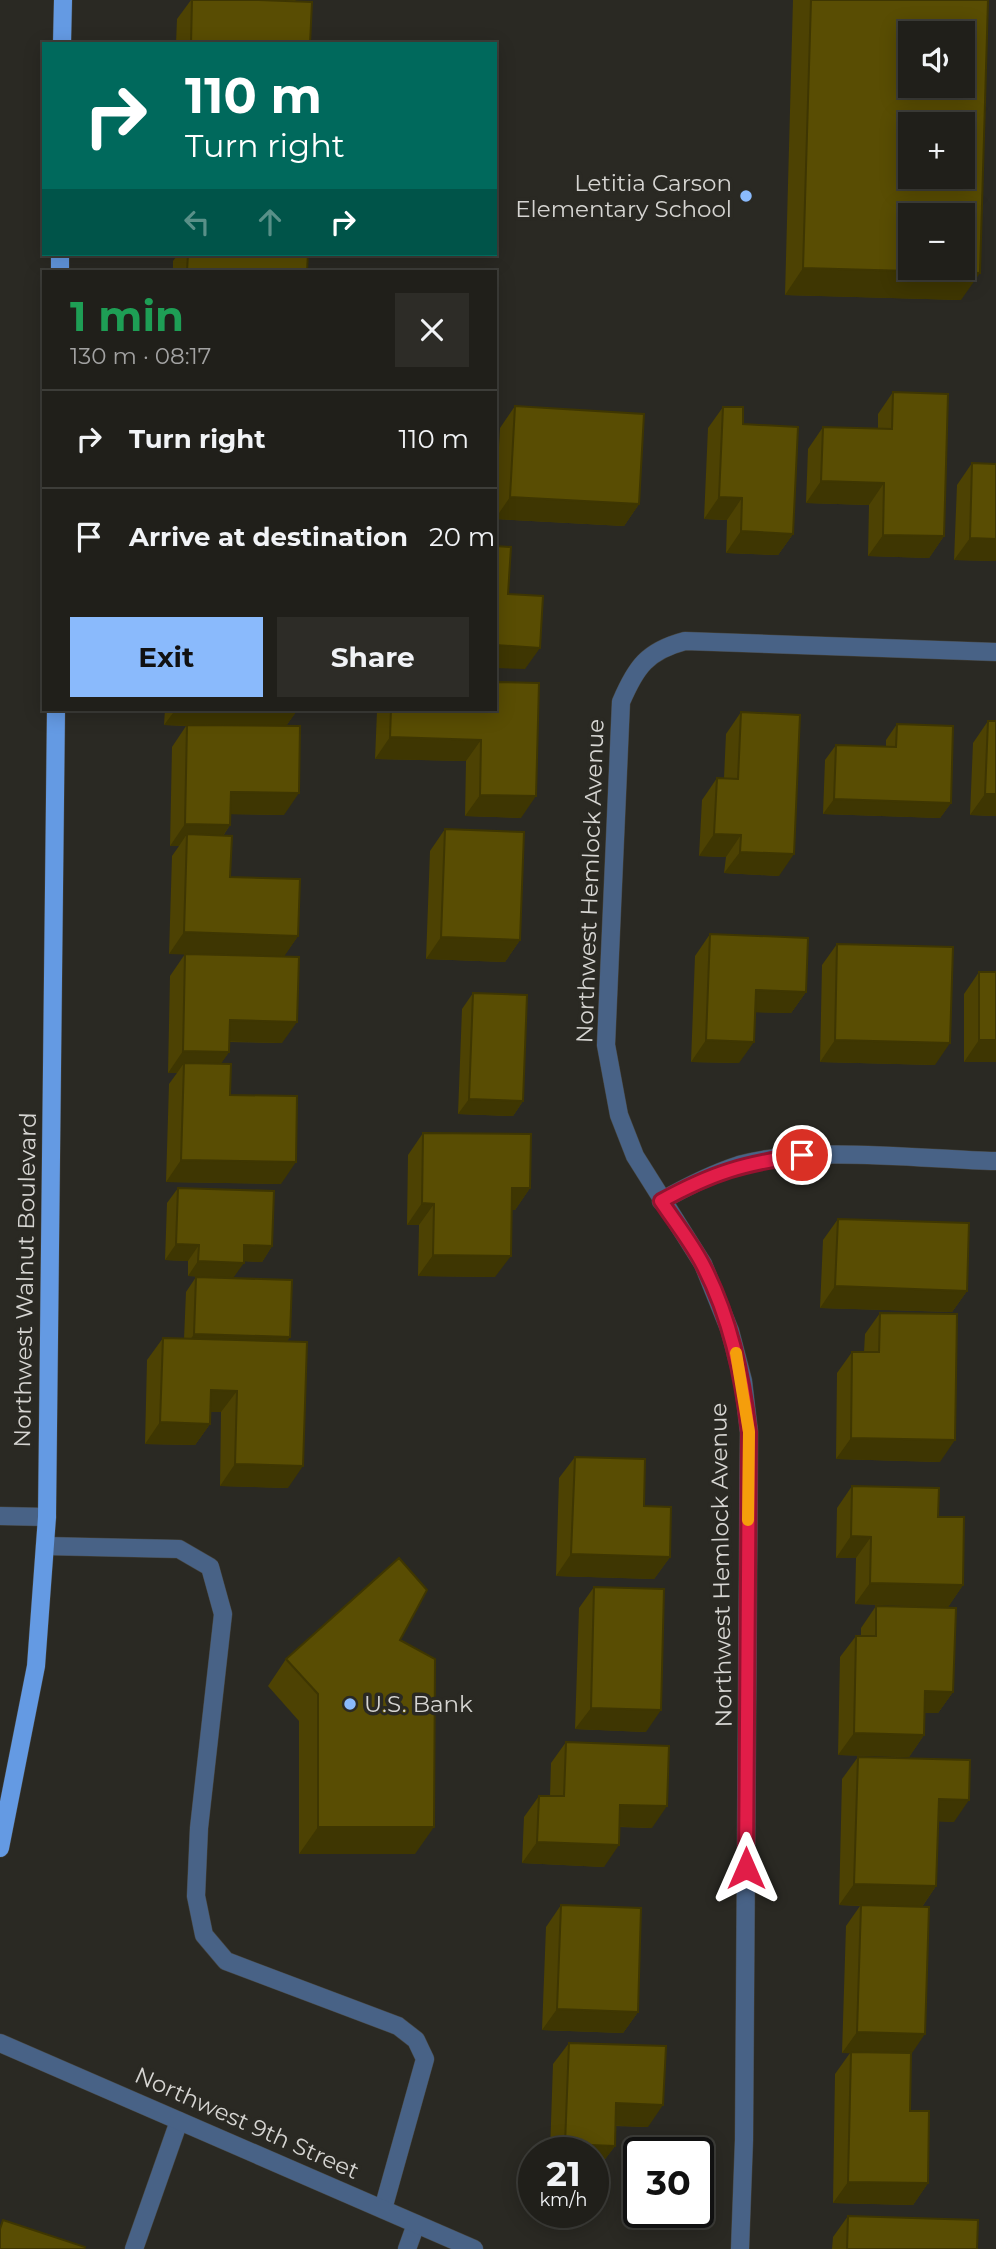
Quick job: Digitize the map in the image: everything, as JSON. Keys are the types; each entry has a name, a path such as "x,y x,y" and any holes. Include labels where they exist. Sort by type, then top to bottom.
{"main road":[{"path":"62,42 63,0"},
{"name":"Northwest Walnut Boulevard","path":"0,1848 36,1666 47,1517 56,711"}],"street":[{"name":"Northwest Hemlock Avenue","path":"740,2249 744,2126 749,1432 743,1381 730,1331 703,1264 635,1156 619,1115 606,1045 621,702 639,664 665,646 685,640 996,652"},
{"path":"661,1201 702,1179 741,1165 802,1155 996,1161"},
{"path":"0,1516 47,1517"},
{"path":"45,1546 179,1549 210,1567 223,1614 199,1828 195,1896 204,1936 226,1961 398,2026 416,2040 425,2059 383,2209"},
{"name":"Northwest 9th Street","path":"0,2043 474,2249"},
{"path":"134,2249 179,2121"},
{"path":"407,2249 416,2224"}],"building":[{"path":"192,0 312,2 310,42 191,42"},
{"path":"811,0 988,0 980,273 975,273 975,203 898,203 898,271 803,268"},
{"path":"188,256 308,256 307,270 187,270"},
{"path":"893,392 948,394 944,536 883,535 884,483 821,481 823,427 892,429"},
{"path":"515,406 644,414 639,504 510,497"},
{"path":"723,407 743,407 743,424 798,427 793,534 741,531 742,498 719,497"},
{"path":"972,463 996,464 996,539 970,538"},
{"path":"497,546 511,547 508,594 543,596 540,648 497,645"},
{"path":"497,682 539,683 536,796 480,795 481,740 390,737 391,711 497,711"},
{"path":"741,712 800,715 794,854 740,852 741,835 714,834 717,778 738,779"},
{"path":"988,721 996,721 996,794 985,794"},
{"path":"897,724 953,726 951,803 834,799 836,745 896,747"},
{"path":"187,725 300,726 299,793 231,792 230,825 185,824"},
{"path":"445,829 524,832 520,940 441,937"},
{"path":"187,834 232,836 230,877 300,879 298,936 184,932"},
{"path":"710,934 808,938 806,992 756,990 754,1042 706,1040"},
{"path":"837,944 953,947 950,1043 835,1040"},
{"path":"185,954 299,957 297,1022 230,1020 229,1052 183,1051"},
{"path":"979,972 996,972 996,1040 979,1040"},
{"path":"473,993 527,995 523,1101 469,1099"},
{"path":"184,1063 231,1064 230,1095 297,1096 296,1162 181,1160"},
{"path":"423,1133 531,1134 530,1188 512,1188 511,1256 433,1255 434,1204 422,1203"},
{"path":"178,1188 274,1191 272,1246 244,1245 244,1263 198,1261 199,1245 176,1244"},
{"path":"838,1219 969,1223 967,1291 835,1286"},
{"path":"196,1277 292,1280 290,1337 194,1334"},
{"path":"880,1313 957,1314 955,1440 851,1438 852,1352 879,1352"},
{"path":"163,1338 307,1342 303,1466 235,1464 237,1391 211,1390 210,1424 160,1422"},
{"path":"575,1457 645,1459 644,1506 671,1507 670,1557 571,1554"},
{"path":"852,1486 939,1488 938,1517 964,1517 963,1585 870,1583 871,1537 851,1536"},
{"name":"U.S. Bank","path":"399,1558 427,1590 400,1640 435,1659 434,1827 318,1827 318,1694 286,1659"},
{"path":"594,1587 664,1589 661,1710 591,1708"},
{"path":"876,1606 956,1608 953,1692 925,1691 924,1735 854,1733 856,1636 876,1636"},
{"path":"566,1742 669,1746 667,1806 620,1805 619,1845 537,1842 539,1796 564,1796"},
{"path":"858,1757 970,1760 969,1800 939,1799 936,1886 854,1884"},
{"path":"561,1905 641,1908 638,2012 557,2009"},
{"path":"861,1905 929,1907 925,2034 857,2032"},
{"path":"569,2043 666,2046 663,2105 616,2103 615,2146 609,2146 609,2137 565,2137"},
{"path":"851,2052 911,2053 910,2111 929,2111 928,2183 848,2182"},
{"path":"848,2216 978,2220 977,2249 847,2249"},
{"path":"3,2220 85,2247 0,2249"}],"slow traffic":[{"path":"736,1353 743,1381 749,1432 748,1520"}],"place":[{"name":"Letitia Carson Elementary School","path":"746,196"},
{"name":"U.S. Bank","path":"350,1704"}],"route":[{"path":"746,1868 749,1432 743,1381 730,1331 703,1264 661,1201 702,1179 741,1165 802,1155"}]}
